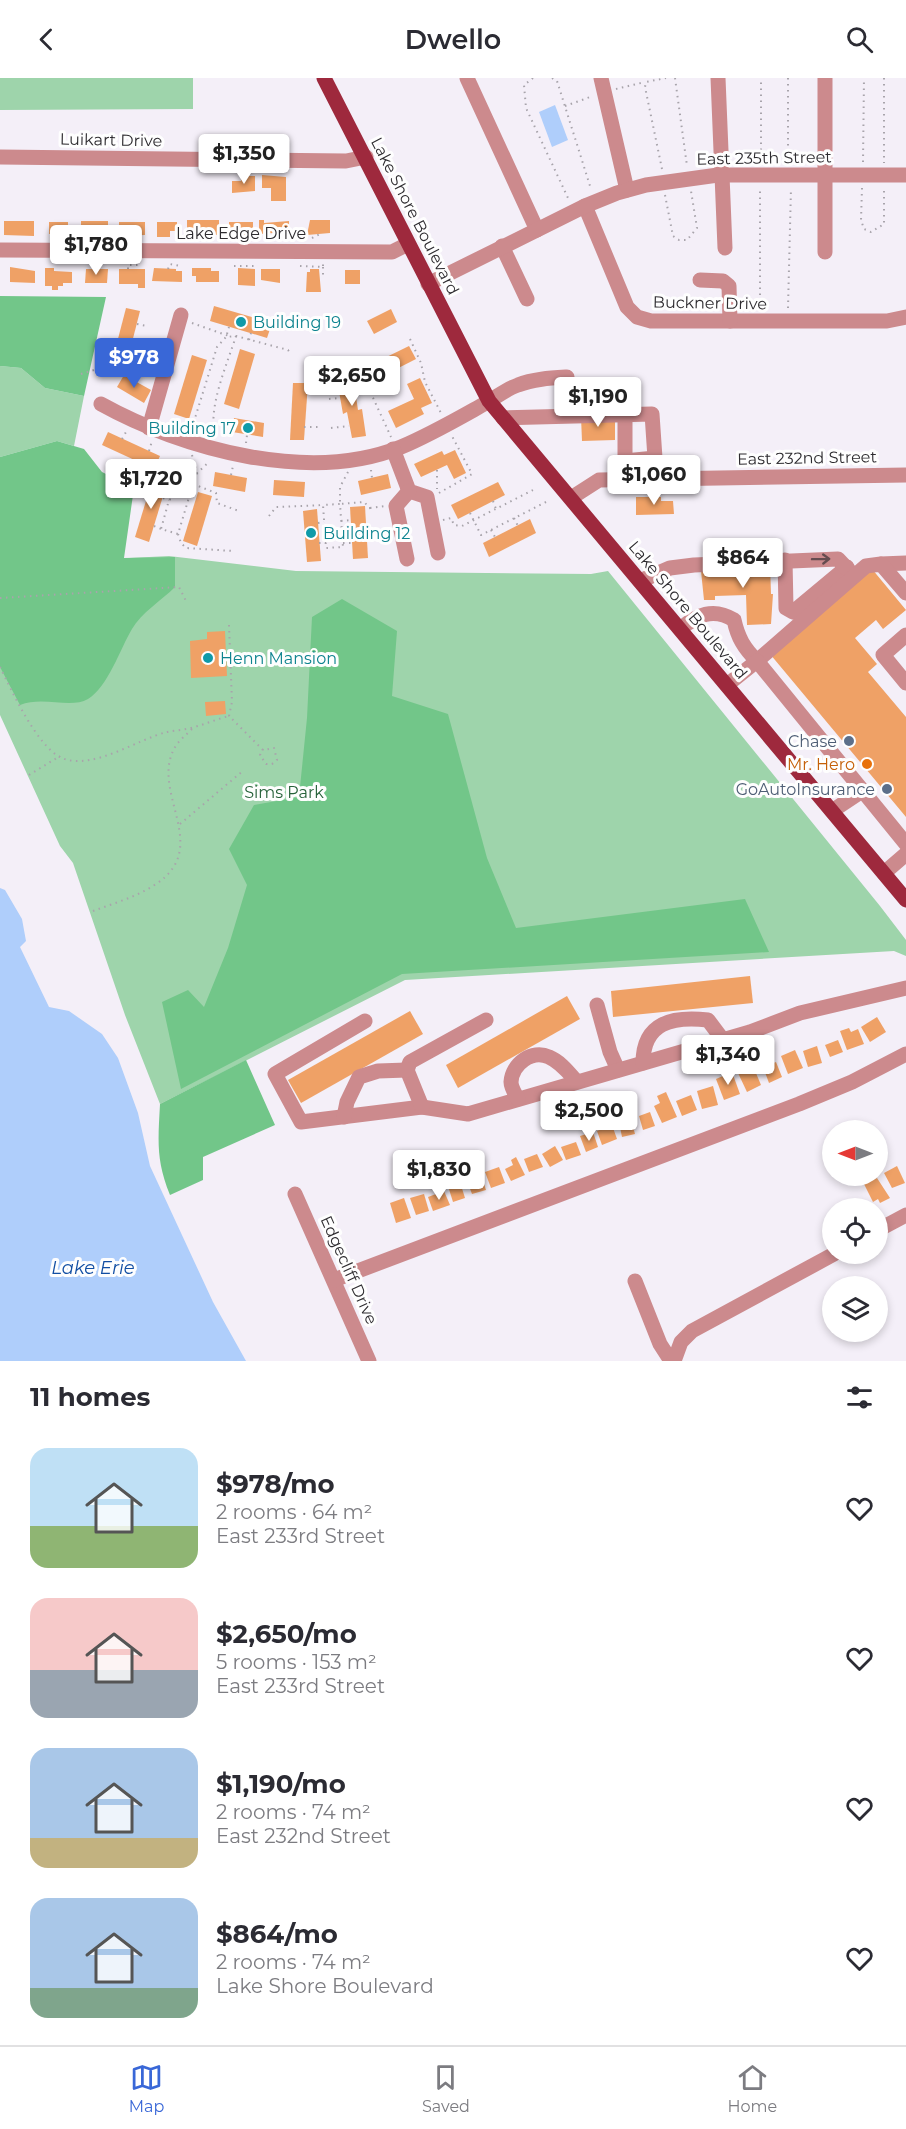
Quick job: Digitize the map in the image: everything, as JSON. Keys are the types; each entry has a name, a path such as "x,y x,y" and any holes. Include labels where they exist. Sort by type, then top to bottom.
{"main road":[{"name":"Lake Shore Boulevard","path":"324,78 489,401 906,900"}],"street":[{"path":"467,78 537,230"},
{"path":"601,78 627,190"},
{"path":"718,78 725,248"},
{"path":"825,78 825,252"},
{"name":"Luikart Drive","path":"0,157 334,161 366,157"},
{"name":"East 235th Street","path":"428,284 585,206 627,190 684,178 722,175 906,175"},
{"name":"Buckner Drive","path":"585,206 627,307 638,317 651,321 887,321 906,317"},
{"name":"Lake Edge Drive","path":"0,250 392,252 408,244"},
{"path":"502,246 527,299"},
{"path":"699,280 723,281 729,286 730,321"},
{"path":"151,433 180,317"},
{"path":"101,404 151,433 206,447 264,459 340,460 394,445 489,401 516,385 567,377"},
{"path":"625,413 625,479"},
{"path":"503,418 625,413 654,415 654,460 625,460"},
{"path":"394,445 409,491"},
{"name":"East 232nd Street","path":"571,498 599,480 906,475"},
{"path":"409,491 427,497 438,554"},
{"path":"406,560 396,506 409,491"},
{"path":"640,581 670,568 785,560 838,558 850,572"},
{"path":"785,560 786,608 793,612 850,572 866,566 906,563"},
{"path":"881,564 906,593"},
{"path":"727,685 757,661 850,572"},
{"path":"680,629 693,619 708,613 724,614 734,620 737,636 745,650 757,661 906,844"},
{"path":"906,635 883,655 906,683"},
{"path":"832,811 862,791"},
{"path":"884,873 906,854"},
{"path":"365,1021 275,1074 301,1122 422,1107 468,1114 723,1040 800,1013 906,988"},
{"path":"597,1005 610,1052 618,1070"},
{"path":"422,1107 406,1070 410,1062 486,1020"},
{"path":"644,1063 644,1050 654,1029 670,1021 708,1020 723,1040"},
{"path":"518,1099 511,1084 514,1070 520,1061 540,1054 550,1057 565,1068 577,1082"},
{"path":"334,1280 810,1100 852,1082 906,1054"},
{"path":"344,1118 349,1095 359,1077 378,1071 406,1070"},
{"name":"Edgecliff Drive","path":"295,1194 369,1361"},
{"path":"888,1225 906,1215"},
{"path":"634,1281 660,1344 673,1361 681,1342 692,1331 822,1261"}],"path":[{"path":"533,78 524,85 526,108 568,198"},
{"path":"552,78 557,81 591,189"},
{"path":"662,169 645,87 646,82 666,78"},
{"path":"675,78 687,166"},
{"path":"761,78 761,162"},
{"path":"788,78 788,162"},
{"path":"863,162 864,78"},
{"path":"884,78 884,162"},
{"path":"760,187 760,314"},
{"path":"788,314 790,187"},
{"path":"862,188 861,220 864,229 871,232 884,224 884,188"},
{"path":"665,195 673,236 679,240 687,240 697,228 691,190"},
{"path":"204,234 215,236"},
{"path":"312,238 320,234"},
{"path":"168,269 170,264 180,266"},
{"path":"128,269 128,265 142,265"},
{"path":"234,266 254,266 254,269"},
{"path":"323,267 323,276"},
{"path":"180,317 228,335 288,350 291,354"},
{"path":"137,324 147,326"},
{"path":"190,430 217,347 228,335 230,327"},
{"path":"249,340 251,333"},
{"path":"221,444 212,420 236,336"},
{"path":"410,339 420,358 427,389 443,418"},
{"path":"131,349 141,351"},
{"path":"81,374 110,365 137,364"},
{"path":"358,365 394,445"},
{"path":"329,399 340,398"},
{"path":"122,439 128,426"},
{"path":"331,428 350,426"},
{"path":"304,427 321,427"},
{"path":"437,470 439,476 436,493 472,474 450,431"},
{"path":"148,451 151,433"},
{"path":"189,450 197,473"},
{"path":"216,458 197,473 178,534 181,543 186,548 233,551"},
{"path":"231,475 234,461"},
{"path":"369,464 372,478"},
{"path":"323,505 326,548 343,547 340,487 352,467"},
{"path":"161,529 169,500 193,486 212,490 216,493 217,503 239,511"},
{"path":"432,522 451,518 454,525 460,526 537,488"},
{"path":"163,498 169,500"},
{"path":"493,501 496,509"},
{"path":"470,513 481,536 548,501"},
{"path":"269,516 276,507 366,503 370,508 365,509"},
{"path":"514,518 518,526"},
{"path":"341,521 351,520"},
{"path":"318,523 324,522"},
{"path":"154,526 178,534"},
{"path":"491,530 495,537"},
{"path":"319,543 326,543"},
{"path":"343,543 352,543"},
{"path":"0,598 179,586 186,601"},
{"path":"229,625 232,702 229,716"},
{"path":"231,655 270,653"},
{"path":"0,667 29,720 48,747 60,756 85,760 111,754 166,732 193,728 229,716"},
{"path":"229,716 263,750"},
{"path":"93,911 138,894 158,883 173,868 180,855 179,825 173,803 170,766 176,745 193,728"},
{"path":"274,748 277,760 272,765 266,764 260,755 263,750 274,748"},
{"path":"29,775 60,756"},
{"path":"179,825 244,770"}],"green space":[{"path":"0,78 193,78 193,109 0,110"},
{"path":"0,296 106,297 84,396 45,388 21,368 0,366"},
{"path":"0,366 21,368 45,388 84,396 74,446 57,441 0,457"},
{"path":"57,441 84,449 102,472 134,488 124,558 175,557 175,587 136,623 108,677 88,699 73,703 38,702 20,705 0,667 0,457"},
{"name":"Sims Park","path":"169,556 296,571 591,574 608,571 880,906 906,940 906,956 894,951 405,980 160,1104 125,1015 73,863 60,846 0,715 0,574 69,561"},
{"path":"342,599 397,631 392,696 448,714 487,858 516,928 745,899 769,952 402,974 181,1089 162,1002 188,990 204,1007 228,948 247,885 229,849 254,805 299,797 307,718 312,617"},
{"path":"246,1060 275,1125 203,1157 203,1180 170,1195 162,1171 159,1151 160,1104"}],"water":[{"path":"555,105 568,140 552,147 539,112"},
{"name":"Lake Erie","path":"0,888 5,890 22,919 26,941 20,947 49,1007 69,1011 102,1034 118,1058 138,1113 150,1166 213,1302 246,1361 0,1361"}],"building":[{"path":"262,175 286,177 286,201 271,201 271,188 262,188"},
{"path":"241,176 255,176 255,191 232,193 232,181 241,181"},
{"path":"187,220 219,220 219,235 187,233"},
{"path":"259,220 264,220 264,223 289,221 289,232 259,234"},
{"path":"310,220 330,220 330,233 307,235"},
{"path":"4,221 34,221 34,236 4,235"},
{"path":"81,221 108,221 108,236 87,234 87,228 81,228"},
{"path":"49,222 68,222 68,233 49,234"},
{"path":"119,222 145,222 145,235 119,236"},
{"path":"157,222 177,222 177,231 170,231 170,237 157,237"},
{"path":"229,222 253,222 253,236 234,234 233,228 229,228"},
{"path":"10,267 35,271 35,283 10,282"},
{"path":"45,268 72,272 72,283 63,283 63,286 58,286 58,290 52,290 52,286 45,286"},
{"path":"154,268 182,271 182,282 152,281"},
{"path":"192,268 211,268 211,271 219,271 219,282 196,282 196,276 192,276"},
{"path":"238,268 255,269 255,286 238,285"},
{"path":"86,269 108,269 107,283 85,283"},
{"path":"119,269 145,269 145,288 138,288 138,284 119,284"},
{"path":"261,269 280,269 280,283 261,280"},
{"path":"310,269 319,269 321,292 306,292 307,272 310,272"},
{"path":"345,270 360,270 360,284 345,284"},
{"name":"Building 19","path":"214,306 272,323 267,338 210,321"},
{"path":"126,308 140,311 127,362 113,358"},
{"path":"391,309 397,322 374,334 367,321"},
{"path":"409,346 416,359 369,383 362,369"},
{"path":"240,349 255,354 239,409 224,404"},
{"path":"192,355 207,360 189,419 174,414"},
{"path":"124,375 151,390 144,403 117,387"},
{"path":"353,377 358,410 362,409 366,436 352,438 347,412 343,414 337,380"},
{"path":"420,378 432,403 421,408 424,414 396,428 388,411 414,399 407,384"},
{"path":"293,383 308,383 304,440 290,440"},
{"path":"615,416 615,440 582,441 581,417"},
{"name":"Building 17","path":"234,418 264,423 263,437 232,432"},
{"path":"108,432 160,456 154,469 102,445"},
{"path":"455,450 466,473 454,479 447,465 421,477 414,464 442,451 444,455"},
{"path":"215,472 247,478 245,492 213,486"},
{"path":"388,474 391,488 361,495 358,481"},
{"path":"153,478 167,483 149,542 135,537"},
{"path":"274,480 305,482 304,497 273,495"},
{"path":"498,482 505,495 458,519 451,505"},
{"path":"198,492 212,496 197,546 183,541"},
{"path":"636,497 661,497 661,501 673,501 674,514 636,515"},
{"path":"365,506 368,558 353,559 350,507"},
{"name":"Building 12","path":"317,509 321,561 307,562 303,511"},
{"path":"530,519 536,533 489,557 483,543"},
{"path":"770,563 771,594 773,594 771,624 747,625 746,595 715,596 715,600 704,600 701,571"},
{"path":"872,569 906,610 883,629 876,620 855,638 877,664 868,672 906,717 906,817 770,654"},
{"name":"Henn Mansion","path":"225,631 227,676 191,678 190,641 207,639 207,632"},
{"path":"225,701 226,714 206,716 205,702"},
{"path":"750,976 753,1003 613,1017 611,991"},
{"path":"567,996 580,1019 458,1088 446,1065"},
{"path":"410,1011 423,1034 301,1103 288,1080"},
{"path":"877,1017 886,1032 870,1042 861,1027"},
{"path":"849,1028 851,1032 858,1029 864,1044 847,1050 840,1031"},
{"path":"838,1040 843,1052 830,1057 825,1045"},
{"path":"817,1046 822,1063 808,1067 803,1051"},
{"path":"795,1050 803,1068 788,1074 781,1056"},
{"path":"776,1062 782,1077 769,1083 763,1067"},
{"path":"753,1066 761,1085 747,1092 738,1073"},
{"path":"732,1072 740,1094 724,1100 716,1079"},
{"path":"713,1086 718,1105 702,1109 697,1091"},
{"path":"666,1092 677,1117 662,1123 654,1106 660,1103 657,1096"},
{"path":"691,1095 697,1110 682,1116 676,1101"},
{"path":"650,1112 655,1126 643,1130 639,1116"},
{"path":"631,1119 635,1134 622,1137 619,1122"},
{"path":"612,1125 617,1139 602,1145 597,1131"},
{"path":"593,1132 598,1147 586,1152 580,1136"},
{"path":"576,1142 581,1155 566,1160 561,1147"},
{"path":"555,1146 563,1160 550,1167 542,1154"},
{"path":"537,1154 543,1167 529,1172 524,1159"},
{"path":"516,1157 525,1175 511,1181 505,1169 513,1165 511,1160"},
{"path":"897,1166 905,1183 892,1188 888,1180 888,1171"},
{"path":"499,1167 505,1183 491,1188 485,1172"},
{"path":"479,1168 486,1190 472,1194 464,1173"},
{"path":"460,1182 465,1198 453,1202 448,1186"},
{"path":"865,1186 882,1186 890,1198 888,1199 871,1198"},
{"path":"444,1191 450,1205 433,1211 428,1197"},
{"path":"424,1194 429,1211 416,1215 410,1198"},
{"path":"404,1198 411,1218 396,1223 390,1203"}],"place":[{"name":"Building 19","path":"241,322"},
{"name":"Building 17","path":"248,428"},
{"name":"Building 12","path":"311,533"},
{"name":"Henn Mansion","path":"208,658"},
{"name":"Chase","path":"849,741"},
{"name":"Mr. Hero","path":"867,764"},
{"name":"GoAutoInsurance","path":"887,789"}]}
